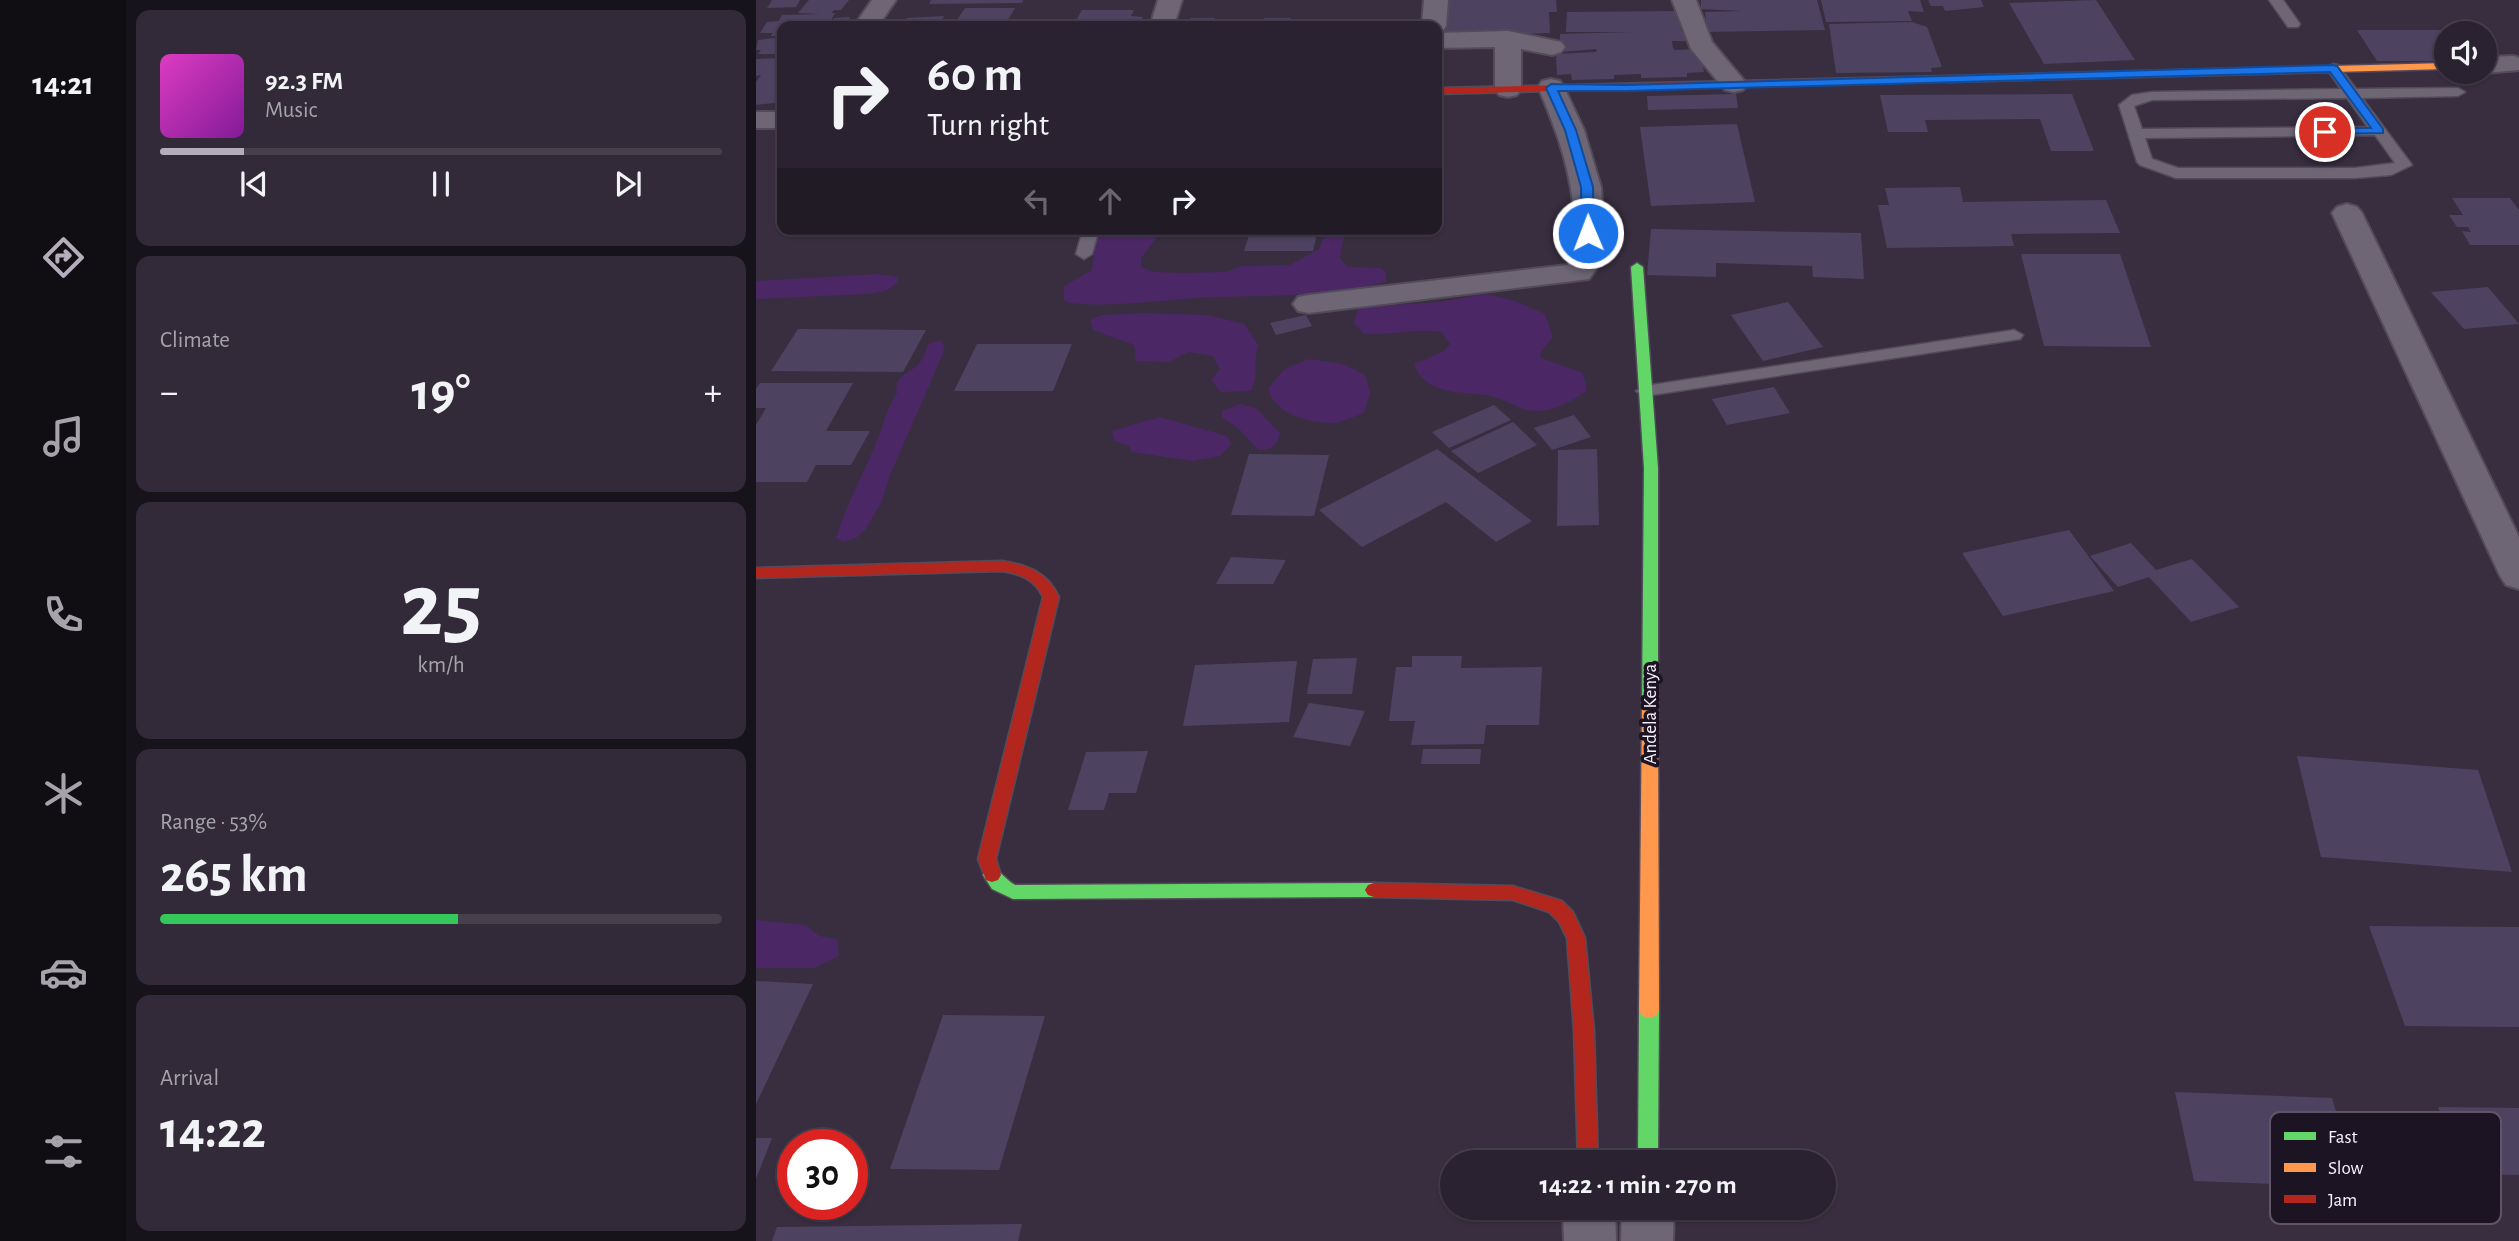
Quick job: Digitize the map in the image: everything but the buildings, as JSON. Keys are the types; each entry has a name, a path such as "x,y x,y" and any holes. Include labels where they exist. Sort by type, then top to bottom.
{"street":[{"path":"869,21 884,0"},
{"path":"1164,21 1170,0"},
{"path":"1434,21 1436,0"},
{"path":"1684,0 1700,44 1734,84"},
{"path":"1442,41 1508,39 1552,47"},
{"path":"1508,39 1508,89"},
{"path":"2497,65 2514,64"},
{"path":"1442,91 2434,66"},
{"path":"1309,304 1578,273 1591,255 1587,187 1570,130 1551,88"},
{"path":"756,120 777,120"},
{"path":"2347,213 2519,576"},
{"name":"Andela Kenya","path":"1637,267 1650,468 1648,1150"},
{"path":"756,573 1002,566 1026,569 1048,586 1051,597 988,859 989,872 1000,888 1013,892 1435,890 1513,893 1555,906 1566,917 1576,938 1584,1031 1588,1150"},
{"path":"1589,1220 1590,1241"},
{"path":"1647,1220 1647,1241"}],"lane":[{"path":"2276,0 2293,24"},
{"path":"2333,68 2351,93 2404,165 2391,170 2355,173 2176,173 2145,162 2126,105 2137,98 2351,93 2458,92"},
{"path":"2136,134 2379,131"},
{"path":"1084,254 1089,235"},
{"path":"1646,391 2014,335"}],"shaded area":[{"path":"1097,235 1158,235 1141,258 1141,267 1154,272 1181,273 1227,272 1241,266 1290,265 1319,249 1325,235 1347,235 1342,243 1340,258 1347,267 1381,268 1386,272 1386,282 1300,294 1124,304 1069,303 1064,300 1064,286 1092,270"},
{"path":"877,274 897,277 897,283 886,291 868,294 756,299 756,281"},
{"path":"1486,294 1515,301 1545,314 1553,337 1540,353 1541,358 1583,373 1587,391 1559,406 1534,411 1488,396 1439,388 1420,376 1414,364 1444,351 1450,344 1441,332 1364,334 1354,323 1358,309 1447,301"},
{"path":"1101,315 1207,315 1244,324 1258,345 1255,379 1251,391 1221,392 1211,380 1220,369 1213,356 1188,352 1169,362 1136,361 1134,345 1093,330 1090,321"},
{"path":"941,340 945,349 890,475 882,501 865,530 856,538 844,542 836,538 897,393 900,378 921,361 928,344"},
{"path":"1309,359 1343,364 1365,375 1370,393 1364,413 1339,422 1322,423 1292,415 1277,404 1268,388 1285,369"},
{"path":"1240,404 1256,408 1280,433 1273,446 1258,450 1241,431 1222,417 1222,411"},
{"path":"1160,417 1227,436 1231,444 1220,456 1193,461 1132,452 1129,446 1114,441 1112,431"},
{"path":"756,920 806,925 819,936 837,939 839,956 814,968 756,968"}],"traffic: fast":[{"path":"1637,267 1651,468 1650,705"},
{"path":"992,875 998,884 1013,892 1374,890"},
{"path":"1648,1150 1649,1010"}],"traffic: slow":[{"path":"1949,79 2434,66"},
{"path":"1649,1010 1650,705"}],"traffic: jam":[{"path":"1442,91 1949,79"},
{"path":"756,573 1002,566 1032,574 1048,589 1051,597 987,859 992,875"},
{"path":"1374,890 1513,893 1555,906 1566,917 1576,938 1584,1031 1588,1150"}],"route":[{"path":"1588,233 1587,187 1570,130 1551,88 2333,68 2379,131 2325,132"}]}
